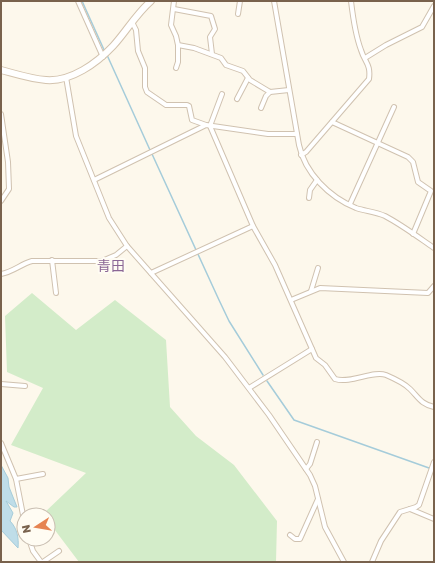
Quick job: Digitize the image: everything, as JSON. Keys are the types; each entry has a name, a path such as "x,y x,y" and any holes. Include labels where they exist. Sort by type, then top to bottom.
{"main road":[{"path":"1,70 20,76 48,80 66,76 88,68 105,54 132,22 145,3 150,1"}],"street":[{"path":"78,1 105,54"},
{"path":"174,1 171,25 178,45 178,62 176,68"},
{"path":"238,14 240,1"},
{"path":"274,1 301,155 317,180 326,189 350,204 381,214 434,248"},
{"path":"301,155 306,152 349,101 368,82 370,67 364,58 355,28 351,1"},
{"path":"364,58 386,45 422,28 434,6"},
{"path":"174,9 211,16 215,29 210,36 212,54"},
{"path":"132,22 136,30 138,51 145,68 145,87 147,92 166,105 189,106 192,120 208,126 268,134 297,134"},
{"path":"178,45 194,48 221,58 226,65 243,71 248,78 270,92 289,90"},
{"path":"66,76 76,136 109,218 127,246 225,357 249,388 306,469 315,486 325,527 344,562"},
{"path":"237,99 248,78"},
{"path":"261,108 266,96 270,92"},
{"path":"94,180 208,126 222,94"},
{"path":"350,204 394,107"},
{"path":"1,114 8,162 9,188 1,200"},
{"path":"332,122 410,159 414,165 418,182 432,191 413,234"},
{"path":"208,126 253,226 291,300 316,358 325,365 335,379 353,380 379,374 386,375 410,389 418,400 434,407"},
{"path":"309,198 310,190 317,180"},
{"path":"151,273 253,226"},
{"path":"1,274 10,272 26,262 52,260 102,261 110,259 127,246"},
{"path":"52,260 56,293"},
{"path":"311,291 318,268"},
{"path":"291,300 320,288 428,293 434,286"},
{"path":"249,388 312,349"},
{"path":"1,384 25,386"},
{"path":"306,469 310,464 316,442"},
{"path":"1,443 16,479 21,507"},
{"path":"372,562 381,541 400,512 419,504 434,462"},
{"path":"16,479 43,474"},
{"path":"290,535 295,539 300,538 318,499"},
{"path":"410,509 434,519"},
{"path":"31,547 42,562 59,551"}],"green space":[{"path":"32,293 76,330 115,300 166,340 170,407 196,436 234,465 277,521 276,562 79,562 56,532 56,507 50,507 86,473 11,445 43,388 7,372 5,316"}],"water":[{"path":"1,465 8,478 9,487 17,507 14,507 6,501 13,513 10,521 16,531 16,546 1,530"}],"waterway":[{"path":"82,1 105,52"},
{"path":"107,55 150,150"},
{"path":"152,154 229,321 263,375"},
{"path":"267,381 294,420 429,468"}],"district":[{"name":"青田","path":"111,266"}]}
